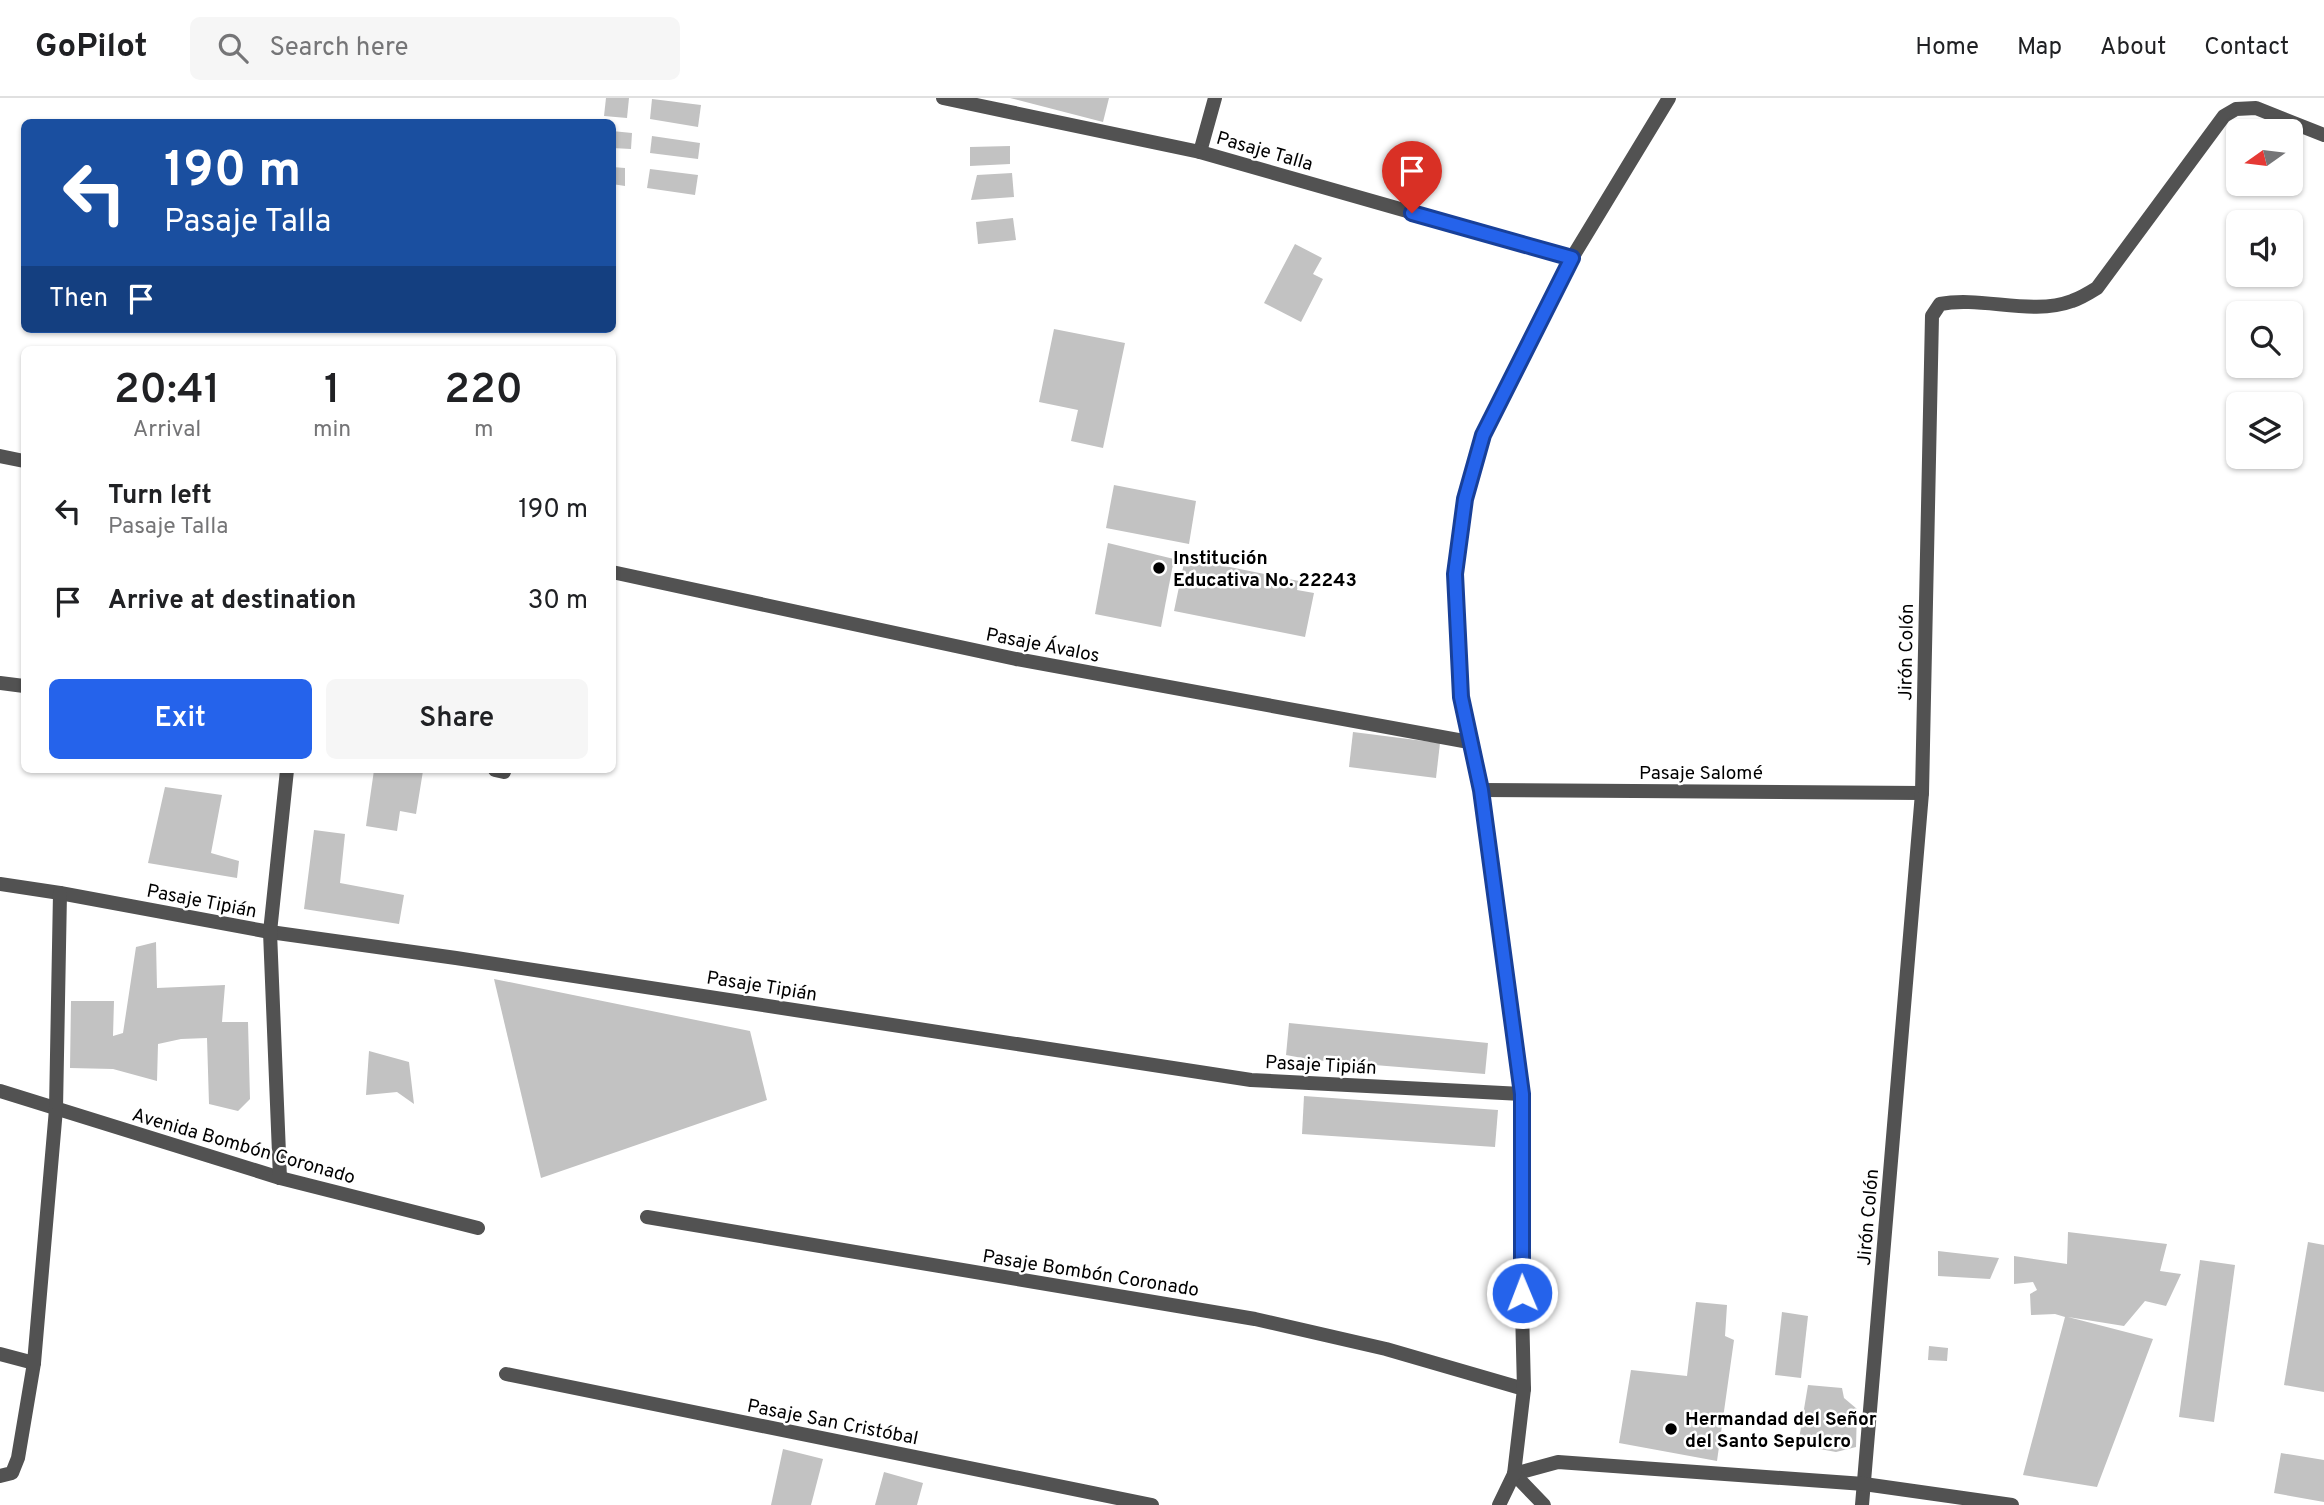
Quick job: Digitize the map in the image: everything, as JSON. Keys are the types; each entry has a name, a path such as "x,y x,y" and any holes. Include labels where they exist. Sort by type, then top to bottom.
{"street":[{"name":"Pasaje Talla","path":"943,98 1200,152 1572,258"},
{"path":"1200,152 1215,98"},
{"path":"1499,1505 1514,1474 1524,1388 1521,1269 1522,1094 1481,790 1461,697 1455,574 1465,499 1483,435 1572,258 1669,98"},
{"name":"Jirón Colón","path":"1863,1505 1922,793 1931,316 1940,304 1955,302 2039,306 2071,302 2097,288 2224,116 2236,109 2256,108 2324,135"},
{"path":"0,456 21,460"},
{"name":"Pasaje Ávalos","path":"616,573 1016,659 1469,742"},
{"path":"0,683 21,686"},
{"path":"280,1178 270,932 287,773"},
{"name":"Pasaje Salomé","path":"1481,790 1922,793"},
{"name":"Pasaje Tipián","path":"0,884 270,932 1251,1080 1522,1094"},
{"path":"0,1476 12,1473 18,1458 34,1363 56,1109 60,893"},
{"name":"Avenida Bombón Coronado","path":"0,1091 280,1178 478,1228"},
{"name":"Pasaje Bombón Coronado","path":"647,1217 1255,1319 1386,1349 1524,1388"},
{"path":"0,1353 34,1363"},
{"name":"Pasaje San Cristóbal","path":"506,1374 1152,1505"},
{"path":"1514,1474 1558,1462 1864,1484 2012,1505"},
{"path":"1514,1474 1544,1505"}],"building":[{"path":"606,98 629,98 627,118 604,116"},
{"path":"1010,98 1109,98 1103,122"},
{"path":"652,99 701,105 698,127 650,119"},
{"path":"616,131 632,133 631,149 616,148"},
{"path":"652,136 700,143 698,159 650,153"},
{"path":"1010,146 1010,164 970,166 970,147"},
{"path":"616,167 625,168 625,186 616,185"},
{"path":"650,169 698,175 695,195 647,188"},
{"path":"1012,173 1014,197 971,200 977,175"},
{"path":"1013,218 1016,240 978,244 976,222"},
{"path":"1295,244 1322,258 1313,274 1323,279 1301,322 1264,303"},
{"path":"1054,329 1125,343 1103,448 1071,441 1078,410 1039,402"},
{"path":"1114,485 1196,501 1189,544 1106,528"},
{"path":"1108,543 1174,559 1161,627 1095,614"},
{"path":"1185,558 1299,581 1297,590 1314,593 1305,637 1174,611"},
{"path":"1353,732 1440,743 1436,778 1349,767"},
{"path":"374,773 423,773 416,814 400,811 397,831 366,826"},
{"path":"165,787 222,795 211,853 239,861 237,878 148,863"},
{"path":"314,830 345,834 340,883 404,895 399,924 304,909"},
{"path":"156,942 157,988 225,985 222,1022 248,1022 250,1099 238,1111 209,1104 207,1038 181,1039 158,1044 157,1081 113,1069 70,1068 71,1001 114,1001 113,1036 123,1033 136,947"},
{"path":"494,979 750,1031 767,1100 541,1178"},
{"path":"1289,1023 1488,1043 1485,1074 1313,1060 1286,1055"},
{"path":"369,1051 409,1062 414,1104 397,1092 366,1095"},
{"path":"1304,1096 1498,1110 1495,1147 1302,1134"},
{"path":"2068,1232 2167,1244 2160,1271 2181,1274 2166,1306 2145,1301 2124,1326 2068,1317 2153,1339 2097,1487 2023,1475 2065,1317 2055,1314 2031,1315 2030,1294 2037,1290 2033,1282 2014,1284 2014,1256 2067,1264"},
{"path":"2308,1242 2324,1245 2324,1392 2284,1385"},
{"path":"1938,1251 1999,1258 1990,1279 1938,1276"},
{"path":"2200,1260 2235,1265 2214,1422 2179,1417"},
{"path":"1696,1302 1727,1305 1725,1336 1734,1340 1717,1461 1619,1443 1631,1370 1687,1376"},
{"path":"1782,1312 1808,1316 1801,1378 1775,1375"},
{"path":"1929,1346 1948,1348 1947,1361 1928,1360"},
{"path":"1808,1385 1842,1388 1844,1398 1857,1409 1856,1447 1836,1452 1798,1445"},
{"path":"783,1449 823,1459 811,1505 771,1505"},
{"path":"2281,1453 2324,1460 2324,1502 2274,1493"},
{"path":"884,1472 923,1483 917,1505 875,1505"}],"place":[{"name":"Institución Educativa No. 22243","path":"1159,568"},
{"name":"Hermandad del Señor del Santo Sepulcro","path":"1671,1429"}],"route":[{"path":"1412,213 1572,258 1483,435 1465,499 1455,574 1461,697 1481,790 1522,1094 1522,1293"}]}
